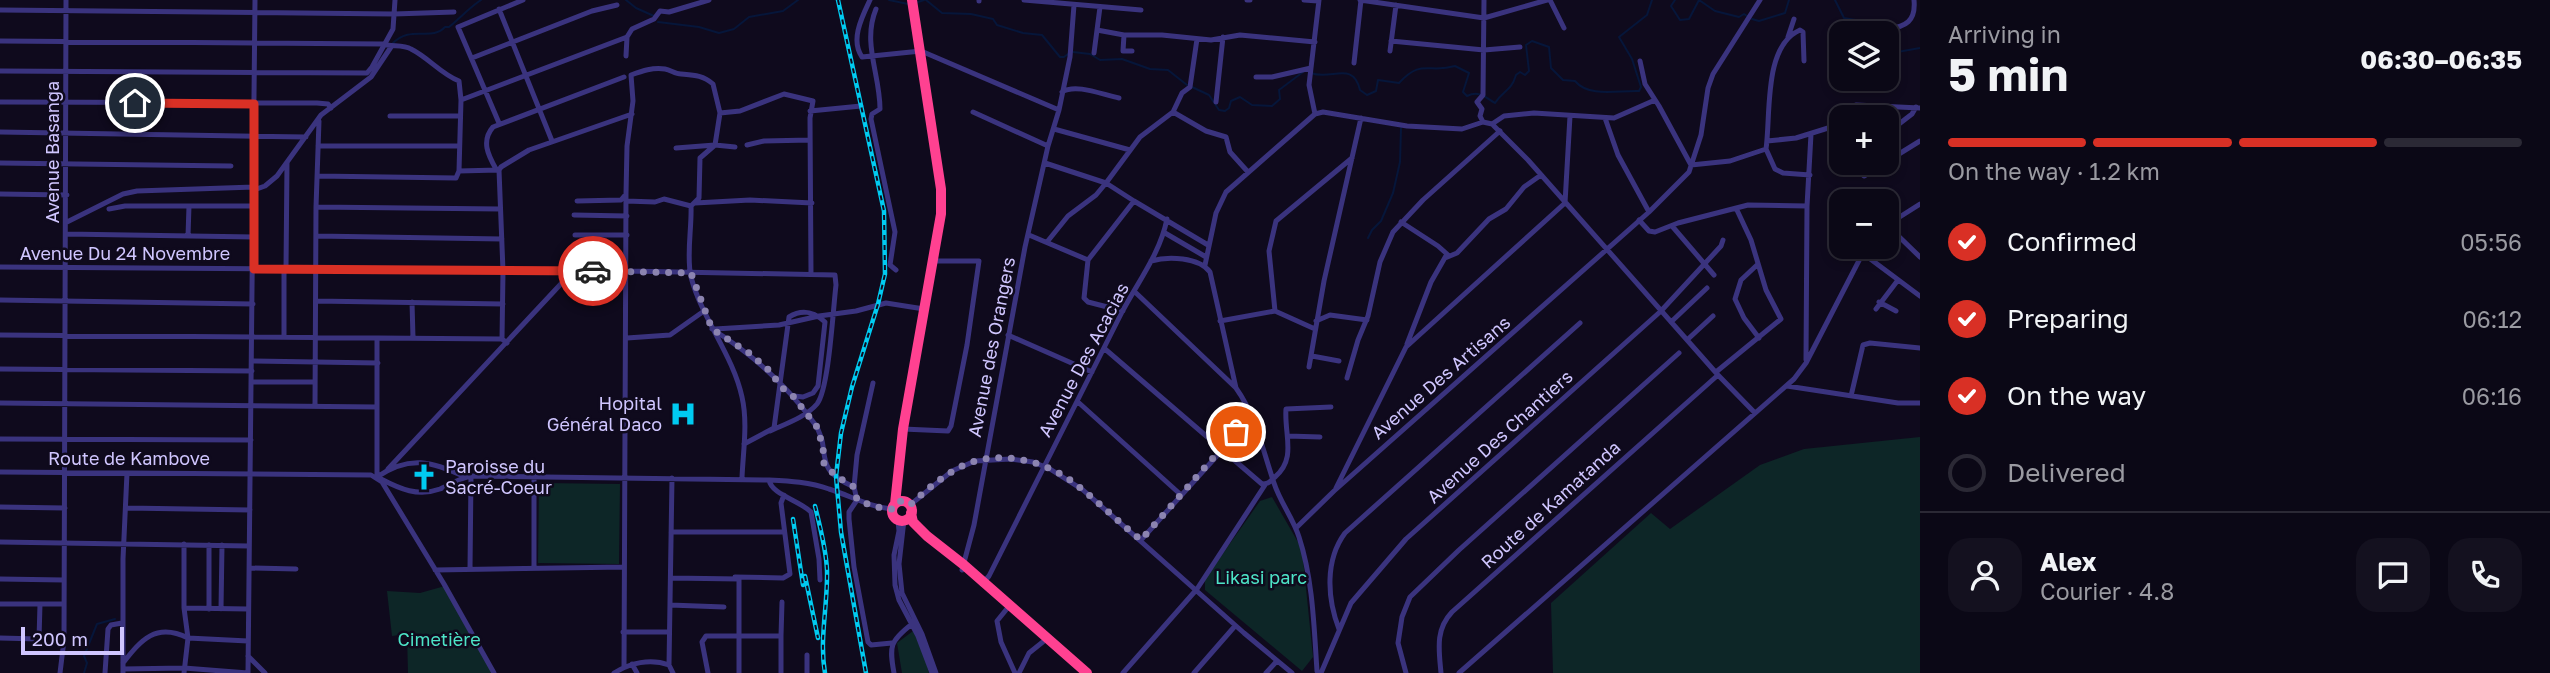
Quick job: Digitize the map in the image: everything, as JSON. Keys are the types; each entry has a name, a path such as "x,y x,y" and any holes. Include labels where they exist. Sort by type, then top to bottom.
{"highway":[{"path":"906,514 893,516 900,475 903,429 941,214 941,189 912,0"},
{"path":"900,475 906,514"},
{"path":"894,507 901,501 906,514 915,525 1087,673"},
{"path":"1008,606 1080,673"}],"street":[{"name":"Avenue Basanga","path":"60,673 61,647 64,640 66,0"},
{"path":"123,669 248,673 255,0"},
{"path":"315,406 317,146 321,115 371,77 393,29 396,0"},
{"path":"499,123 458,27 523,0"},
{"path":"626,56 627,37 632,29 654,19 660,11 669,12 708,0"},
{"path":"870,0 861,21 856,45 860,56 921,51 1059,110"},
{"path":"1024,0 1074,5 1085,3 1100,7 1141,10"},
{"path":"1131,10 1132,0"},
{"path":"1304,0 1319,0 1309,79 1315,114"},
{"path":"1354,63 1361,0 1484,18 1549,0 1564,28"},
{"path":"1483,122 1480,116 1482,109 1477,102 1483,95 1484,0"},
{"name":"Avenue Des Artisans","path":"1296,528 1683,179 1701,135 1708,88 1713,74 1760,0"},
{"path":"1899,28 1909,23 1914,0"},
{"path":"472,58 617,5"},
{"path":"1029,235 1070,54 1074,5"},
{"path":"1390,51 1396,5"},
{"path":"1094,53 1100,7"},
{"path":"499,9 552,141"},
{"path":"876,9 871,25 871,57 880,109 872,114 871,119 895,232 890,265 896,270"},
{"path":"0,10 394,14 454,12"},
{"path":"1794,19 1788,37 1779,49 1773,73 1766,149 1774,169 1783,173 1810,175"},
{"path":"1097,30 1124,35 1162,35 1211,40 1241,35 1315,42"},
{"path":"1788,37 1800,30 1803,32 1804,61"},
{"path":"1123,51 1124,35"},
{"path":"461,100 627,37"},
{"path":"1216,102 1223,37"},
{"path":"1047,242 1068,215 1096,195 1150,128 1173,112 1182,93 1190,87 1197,38"},
{"path":"0,41 387,45 412,49 448,77 459,81 459,171 456,178 317,176"},
{"path":"1391,41 1484,50 1520,47"},
{"path":"0,71 367,73 387,45"},
{"path":"1113,52 1132,51"},
{"path":"1640,61 1645,84 1690,165 1730,161 1766,149"},
{"path":"624,667 627,146 632,114 631,75 645,70 657,69 682,74 689,72 709,80 713,84 720,113 715,145 700,158 701,191 693,204 691,273 704,311 742,394 742,478"},
{"path":"1256,77 1272,77 1311,69"},
{"path":"504,341 502,239 497,170 489,157 486,139 488,133 499,123 624,77"},
{"path":"1062,92 1068,88 1119,98"},
{"path":"720,113 733,113 784,94 813,100 810,110 811,274 831,274 836,277 823,390 818,402 807,413 744,444"},
{"path":"1492,124 1504,116 1534,113 1614,118 1655,100"},
{"path":"0,102 330,106"},
{"path":"810,110 861,106"},
{"path":"1899,107 1918,108"},
{"path":"1899,124 1918,108"},
{"path":"972,112 1048,146"},
{"path":"1173,112 1206,131 1226,137 1230,152 1248,172"},
{"path":"1310,673 1319,672 1308,575 1296,528 1272,479 1252,417 1236,388 1210,272 1205,265 1219,202 1226,192 1315,114 1323,112 1402,125 1462,129 1483,122 1492,124 1755,413"},
{"path":"459,171 497,170 512,158 552,141 632,114"},
{"path":"390,116 460,116"},
{"path":"1406,347 1565,203 1570,116"},
{"path":"1309,367 1316,321 1361,118"},
{"path":"1605,118 1618,155 1649,212"},
{"path":"66,222 123,194 137,191 254,189 271,181 320,121"},
{"path":"1767,141 1796,138 1829,128"},
{"path":"1054,129 1130,150"},
{"path":"1348,378 1357,340 1367,320 1380,262 1394,232 1401,222 1500,131"},
{"path":"0,132 306,137"},
{"path":"1806,363 1807,206 1811,134"},
{"path":"747,145 764,141 810,140"},
{"path":"1899,154 1920,141"},
{"path":"676,148 715,145 735,147"},
{"path":"317,146 459,146"},
{"path":"1275,311 1269,251 1276,221 1352,158"},
{"path":"0,163 231,166"},
{"path":"284,337 287,163"},
{"path":"1045,163 1106,183 1208,245"},
{"path":"1445,258 1457,253 1489,219 1506,209 1525,186 1541,175"},
{"path":"0,194 67,195"},
{"path":"577,201 621,200 626,197 693,204 750,201 812,203"},
{"path":"1122,312 1088,302 1084,298 1088,260 1134,201"},
{"path":"1899,217 1920,204"},
{"path":"109,209 125,206 254,205"},
{"path":"1639,220 1652,233 1748,205 1807,206"},
{"path":"188,236 189,206"},
{"path":"316,207 500,209"},
{"path":"1736,208 1751,240 1757,265 1741,280 1735,299 1744,318 1759,338"},
{"path":"574,215 627,216"},
{"name":"Avenue Des Acacias","path":"982,584 989,576 1122,312 1151,261 1165,233 1167,219"},
{"path":"1334,491 1406,347 1431,282 1445,258 1446,251 1401,222"},
{"path":"1672,226 1714,275"},
{"path":"1165,233 1206,257"},
{"path":"66,234 254,237"},
{"name":"Avenue des Orangers","path":"963,567 1029,235 1088,260"},
{"path":"316,236 502,239"},
{"path":"575,236 627,236"},
{"path":"1899,237 1920,257"},
{"name":"Avenue Des Chantiers","path":"1319,672 1351,603 1406,539 1661,311 1723,240"},
{"path":"1151,261 1171,258 1205,265"},
{"path":"1459,673 1787,386 1806,363 1859,259"},
{"path":"1870,259 1920,296"},
{"path":"903,429 948,431 967,345 979,261 933,261"},
{"name":"Route de Kamatanda","path":"1441,673 1440,632 1443,621 1717,373 1781,319 1757,265"},
{"name":"Avenue Du 24 Novembre","path":"0,267 811,274"},
{"path":"377,477 388,469 504,341 573,271"},
{"path":"1876,309 1898,280"},
{"path":"1671,322 1707,288"},
{"path":"1135,292 1236,388"},
{"path":"0,300 253,304"},
{"path":"316,301 503,304"},
{"path":"412,302 413,338"},
{"path":"1879,302 1896,311"},
{"path":"819,316 886,303 924,309"},
{"path":"627,338 670,335 704,311"},
{"path":"1220,321 1275,311 1315,329"},
{"path":"770,432 776,422 789,317 797,312 808,312 825,321 818,386 813,393 803,397 793,396"},
{"path":"1316,321 1330,315 1367,320"},
{"path":"1687,340 1713,316"},
{"path":"712,329 788,323"},
{"path":"1339,629 1331,603 1330,573 1335,551 1345,533 1580,323"},
{"path":"712,329 749,353 793,396 817,427 823,447 824,464 836,476 854,487"},
{"path":"0,335 504,341"},
{"path":"1007,335 1092,372"},
{"path":"377,338 377,477 435,570 494,673"},
{"path":"1851,396 1863,345 1870,343 1920,348"},
{"path":"1105,349 1258,482 1265,485"},
{"path":"1406,673 1398,643 1402,617 1410,597 1679,353"},
{"path":"1312,356 1339,360"},
{"path":"252,361 378,363"},
{"path":"0,369 252,371"},
{"path":"252,382 315,382"},
{"path":"873,383 857,455 854,487 857,500 849,512 854,567 868,642 871,645 892,643 913,623"},
{"path":"1787,386 1898,403 1920,403"},
{"path":"0,402 377,407"},
{"path":"1078,402 1180,494"},
{"path":"1123,673 1197,589 1265,485 1285,467 1288,408 1331,407"},
{"path":"1141,540 1252,417"},
{"path":"1288,436 1320,437"},
{"path":"0,439 251,440"},
{"path":"933,669 913,623 899,600 895,585 899,531 906,514 952,471 985,459 1010,459 1044,466 1076,485 1197,589 1276,662 1292,673"},
{"path":"388,469 401,464 434,463 468,477"},
{"name":"Route de Kambove","path":"0,472 377,477"},
{"path":"123,669 123,559 127,473"},
{"path":"534,476 534,568"},
{"path":"377,477 400,490 415,492 433,491 468,477 742,478 804,482 828,488 876,507 894,507"},
{"path":"468,477 470,569"},
{"path":"672,478 669,664 673,673"},
{"path":"769,480 771,486 811,512 820,580"},
{"path":"670,578 783,578 790,574 781,503 784,495"},
{"path":"0,507 65,508"},
{"path":"127,508 250,510"},
{"path":"671,531 784,532"},
{"path":"0,542 250,546"},
{"path":"184,544 184,608 188,638 184,671"},
{"path":"209,545 209,609"},
{"path":"221,609 222,545"},
{"path":"249,568 296,569"},
{"path":"435,570 624,568"},
{"path":"735,577 740,582 739,673"},
{"path":"0,579 64,580"},
{"path":"781,673 782,602"},
{"path":"0,604 64,604"},
{"path":"0,638 39,639 40,604"},
{"path":"670,606 724,607"},
{"path":"1008,606 997,621 1001,642 1017,673"},
{"path":"184,608 248,609"},
{"path":"105,673 107,629 111,625 122,623"},
{"path":"1194,673 1235,626"},
{"path":"623,632 669,632"},
{"path":"123,669 146,636 158,633 188,638 248,641"},
{"path":"708,673 702,647 703,638 711,635 781,636"},
{"path":"1017,673 1029,653 1044,641"},
{"path":"892,643 894,673"},
{"path":"807,655 807,673"},
{"path":"248,656 265,673"},
{"path":"1266,673 1276,662"},
{"path":"614,673 632,664 669,664"},
{"path":"632,664 637,673"}],"green space":[{"path":"1920,437 1920,673 1553,673 1551,603 1651,513 1670,529 1760,465 1804,449"},
{"path":"539,483 620,484 619,564 538,563"},
{"name":"Likasi parc","path":"1272,497 1302,549 1313,657 1302,671 1205,590 1205,579 1260,501"},
{"name":"Cimetière","path":"445,586 492,673 408,673 407,634 392,636 387,591 420,593"},
{"path":"913,631 923,651 929,673 902,673 897,643"}],"waterway":[{"path":"392,44 406,35 433,33 449,27 481,0"},
{"path":"626,0 654,16"},
{"path":"658,22 699,27 719,33 734,29 749,17 783,11 798,0"},
{"path":"889,0 908,4"},
{"path":"918,2 924,0"},
{"path":"926,0 942,13 971,14 993,19 997,25 1023,33 1042,35 1060,57 1068,54"},
{"path":"1311,73 1347,74 1357,81 1360,90 1367,95 1376,91 1378,80 1399,83 1407,75 1420,69 1455,66 1469,73 1463,92 1467,96 1478,94 1495,103 1512,85 1516,75 1520,72 1525,75 1529,71 1526,45 1532,41 1549,47 1551,68 1563,80 1575,81 1588,90 1639,91 1641,87 1632,59 1619,37 1647,15 1652,0"},
{"path":"1675,0 1671,6 1680,20 1689,19 1699,0 1715,11 1739,17 1744,14 1747,16"},
{"path":"1752,19 1759,21 1785,13 1789,0"},
{"path":"1835,0 1844,18 1861,21"},
{"path":"1899,52 1920,48"},
{"path":"1073,52 1090,54 1100,60 1122,59 1150,69 1168,70 1187,85"},
{"path":"1192,87 1209,95 1219,110 1225,111 1231,101 1240,97 1252,105 1272,106 1280,99 1279,90 1303,72"},
{"path":"1368,238 1381,221 1393,193 1400,162 1401,128"},
{"path":"84,673 87,663 84,656 97,624 115,619"}],"railway":[{"path":"838,0 884,211 885,274 852,387 841,433 836,476 841,532 866,673"},
{"path":"815,506 827,570 823,647 825,673"},
{"path":"793,519 803,585"},
{"path":"805,576 818,638"}],"way so far":[{"path":"593,271 691,273 712,329 749,353 771,372 817,427 823,447 824,464 836,476 854,487 857,500 876,507 892,509 901,501 910,505 933,485 964,465 985,459 1010,459 1044,466 1069,479 1141,540 1236,432"}],"place":[{"name":"Hopital Général Daco","path":"683,414"},
{"name":"Paroisse du Sacré-Coeur","path":"424,477"}],"route":[{"path":"135,103 254,104 254,269 593,271"}]}
